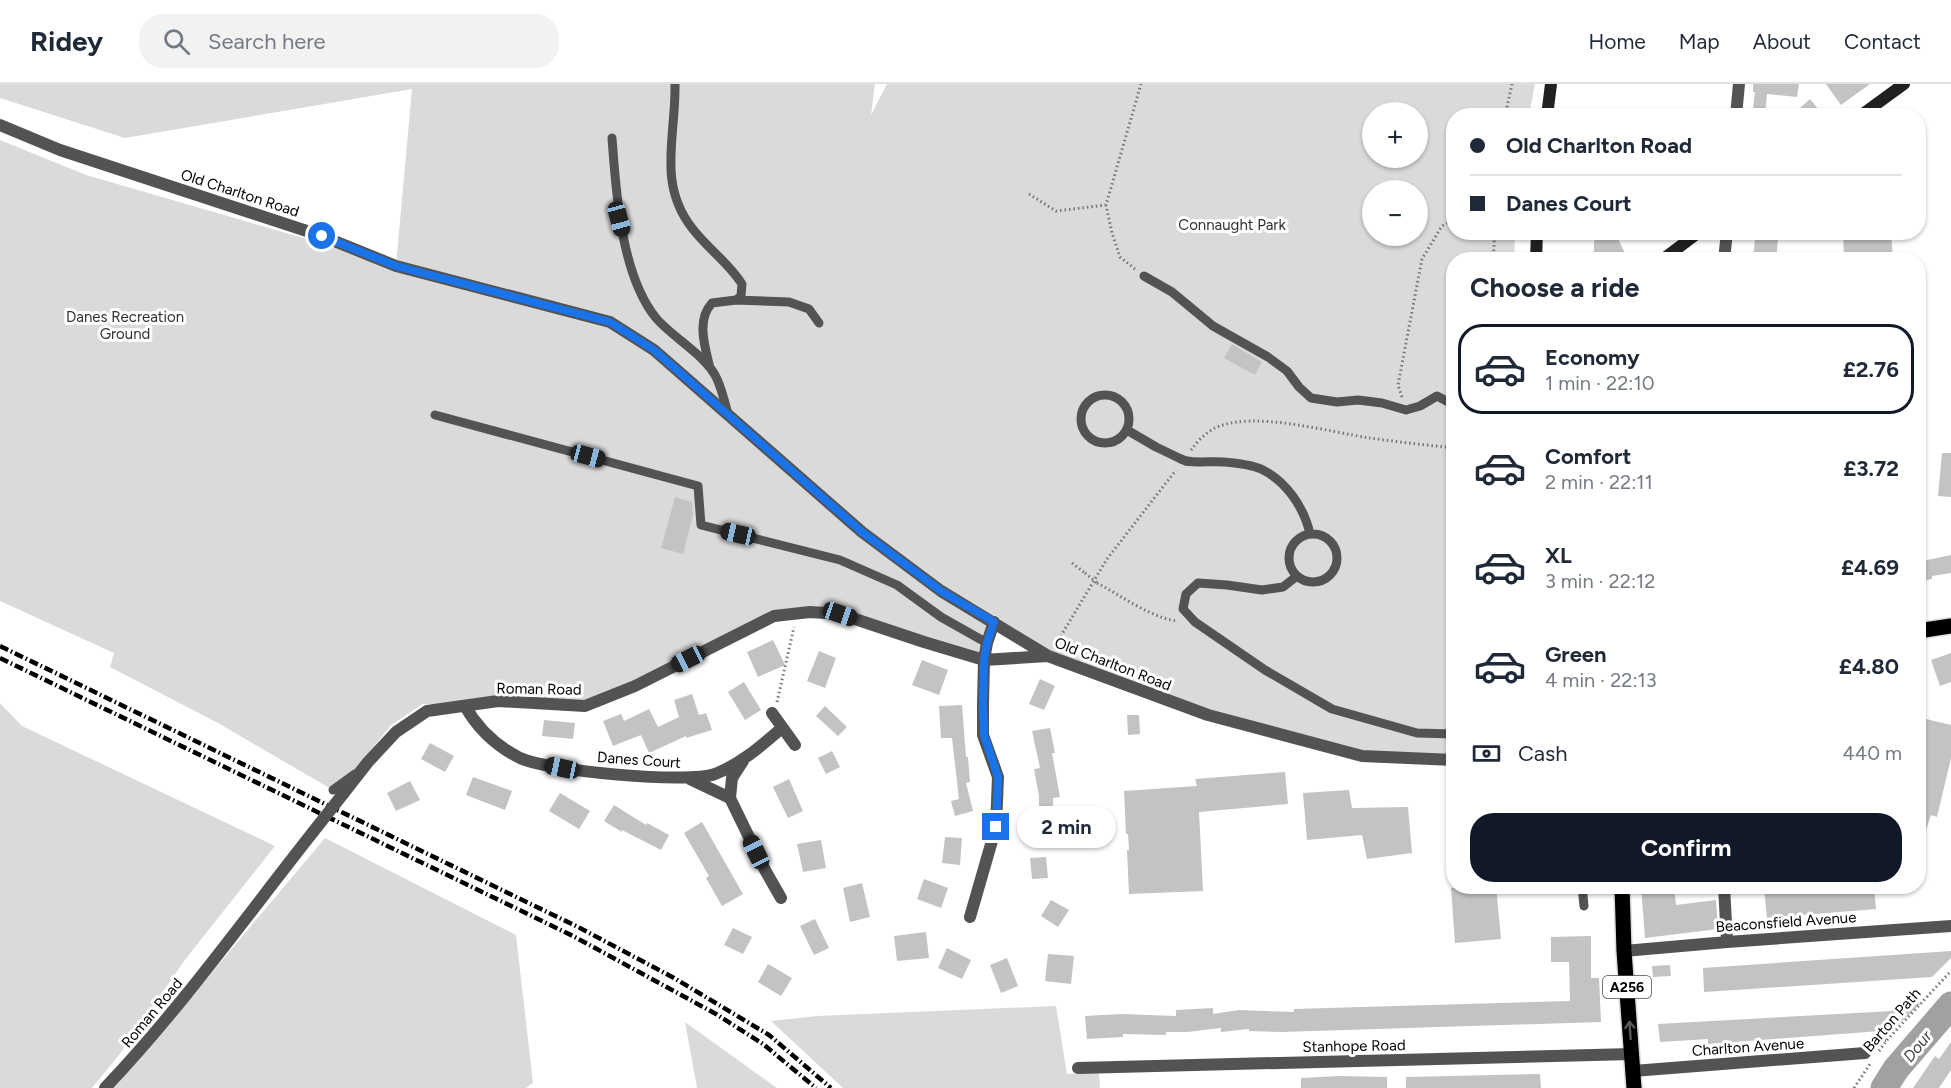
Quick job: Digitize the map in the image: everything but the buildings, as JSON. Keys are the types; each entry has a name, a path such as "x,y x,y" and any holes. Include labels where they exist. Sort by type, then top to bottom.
{"main road":[{"path":"1926,630 1951,626"},
{"name":"A256","path":"1622,894 1634,1088"}],"street":[{"path":"1548,108 1551,84"},
{"path":"1737,108 1739,84"},
{"path":"1871,108 1904,84"},
{"name":"Old Charlton Road","path":"0,125 60,150 322,236 396,266 610,322 654,350 862,532 941,591 1048,656 1208,715 1362,756 1446,759"},
{"path":"1673,252 1688,240"},
{"name":"Roman Road","path":"105,1088 132,1060 200,978 313,832 338,792 396,732 427,711 498,701 585,706 635,686 774,616 810,612 840,614 984,660 1048,656"},
{"path":"970,917 996,827 998,777 984,735 984,660 994,622"},
{"name":"Danes Court","path":"465,706 472,719 494,743 522,759 594,772 690,779 714,774 744,760 782,728"},
{"path":"771,713 795,745"},
{"name":"Danes Court","path":"690,779 730,798 732,778 744,760"},
{"path":"730,798 781,898"},
{"path":"1724,894 1727,942"},
{"name":"Beaconsfield Avenue","path":"1624,951 1951,926"},
{"name":"Charlton Avenue","path":"1633,1071 1865,1053"},
{"name":"Stanhope Road","path":"1078,1068 1632,1054"}],"lane":[{"path":"675,84 671,174 675,198 695,233 742,284 741,296 736,300"},
{"path":"612,138 619,219 639,288 655,316 710,368 717,378 728,414"},
{"path":"1144,276 1172,292 1213,326 1268,357 1287,371 1311,398 1337,402 1358,400 1382,403 1406,410 1420,406 1437,396 1446,401"},
{"path":"710,368 703,322 705,310 712,303 736,300 789,302 809,309 819,323"},
{"path":"1107,394 1122,400 1130,414 1127,430 1122,437 1108,443 1092,440 1086,435 1081,412 1085,404 1098,395 1107,394"},
{"path":"435,415 698,486 701,525 840,560 897,585 941,617 987,643"},
{"path":"1127,430 1156,447 1184,459 1234,463 1261,469 1293,496 1302,510 1310,534"},
{"path":"1310,534 1325,537 1336,549 1336,565 1327,578 1320,581 1304,580 1292,570 1289,555 1296,541 1310,534"},
{"path":"1297,576 1283,587 1262,590 1198,583 1186,594 1184,609 1195,622 1265,670 1332,709 1416,733 1446,734"},
{"path":"1583,894 1584,906"}],"path":[{"path":"1141,84 1106,205 1120,257 1144,276"},
{"path":"1507,108 1512,84"},
{"path":"1029,194 1056,211 1106,205"},
{"path":"1406,410 1398,385 1422,260 1442,226 1446,224"},
{"path":"1055,645 1107,560 1200,439 1215,428 1239,422 1281,422 1370,438 1446,447"},
{"path":"1072,563 1097,583 1170,621 1195,622"},
{"path":"771,713 776,706 795,625"},
{"name":"Barton Path","path":"1854,1088 1887,1040 1951,970"}],"green space":[{"path":"0,84 875,84 871,115 887,84 1535,84 1530,108 1446,108 1446,240 1515,240 1514,252 1446,252 1446,760 1362,756 1208,715 1048,656 994,623 984,660 840,614 774,616 585,706 423,704 391,725 364,759 343,794 218,723 110,667 114,653 0,601 0,140 86,175 396,265 412,89 125,138 0,98"},
{"path":"0,703 22,726 275,846 184,961 123,1050 92,1088 0,1088"},
{"path":"325,838 516,935 533,1083 526,1088 111,1088 139,1059"},
{"path":"1056,1006 1067,1074 1099,1072 1100,1088 843,1088 771,1021 817,1016"},
{"path":"685,1022 777,1088 697,1088"}],"waterway":[{"name":"Dour","path":"1884,1088 1896,1069 1951,1005"}],"railway":[{"path":"0,646 578,927 674,978 769,1035 831,1088"},
{"path":"0,658 573,936 716,1014 763,1044 816,1088"}],"route":[{"path":"322,236 396,266 610,322 654,350 862,532 941,591 994,622 984,660 983,704 984,735 998,777 996,827"}],"park label":[{"name":"Connaught Park","path":"1232,225"},
{"name":"Danes Recreation Ground","path":"125,326"}]}
